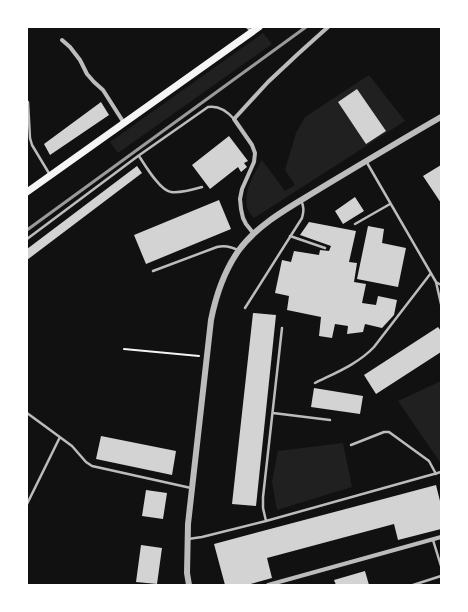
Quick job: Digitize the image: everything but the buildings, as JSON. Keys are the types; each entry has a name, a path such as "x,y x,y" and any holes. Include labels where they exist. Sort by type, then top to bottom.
{"main road":[{"path":"27,192 250,30 259,27"}],"street":[{"path":"254,234 243,218 240,199 242,189 254,162 255,153 252,145 234,119 268,82 328,27"},
{"path":"62,40 70,47 80,60 87,74 103,90 124,123"},
{"path":"189,585 187,573 188,524 206,357 215,301 227,271 239,250 254,234 274,218 365,161 441,117"},
{"path":"268,585 441,537"}],"lane":[{"path":"28,102 30,138 32,145 50,175"},
{"path":"27,239 138,156 208,107 213,106 225,110 234,119"},
{"path":"138,156 166,191 172,193 202,187"},
{"path":"365,161 436,282 441,304"},
{"path":"245,308 302,218 304,206 301,200"},
{"path":"355,224 390,204"},
{"path":"290,236 325,248"},
{"path":"153,271 216,247 229,246 239,250"},
{"path":"315,383 358,360 374,348 431,273"},
{"path":"436,282 441,285"},
{"path":"266,521 263,508 263,497 282,328"},
{"path":"27,413 72,446 86,462 92,466 192,488"},
{"path":"273,413 330,420"},
{"path":"352,445 384,432 389,432 429,462 436,474"},
{"path":"27,504 60,437"},
{"path":"188,539 266,521 441,472"},
{"path":"433,539 441,566"},
{"path":"413,585 441,576"}],"path":[{"path":"124,349 206,357"}],"shaded area":[{"path":"263,33 272,44 118,153 110,142"},
{"path":"369,75 405,121 254,218 248,210 247,197 250,184 262,160 285,191 295,185 285,170 296,133 305,117"},
{"path":"441,381 441,461 440,462 398,401"},
{"path":"343,443 352,487 277,510 272,482 278,451"}],"railway":[{"path":"27,230 306,27"}]}
